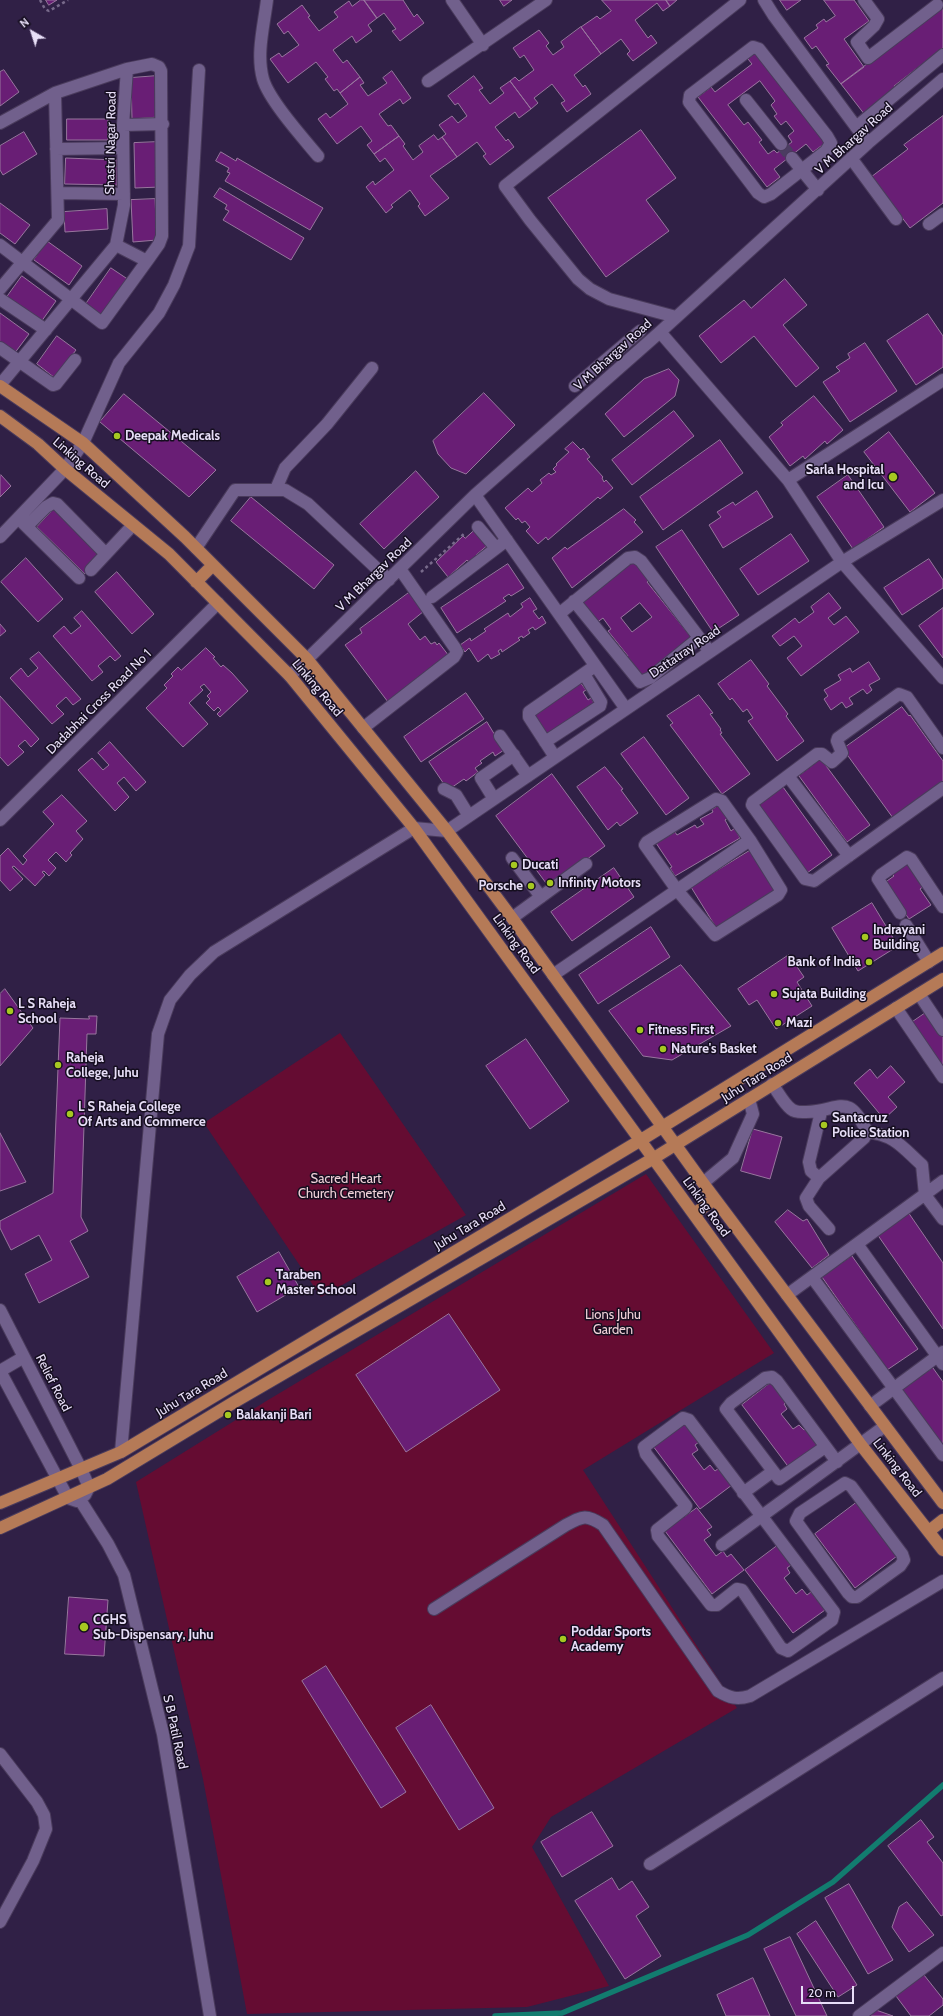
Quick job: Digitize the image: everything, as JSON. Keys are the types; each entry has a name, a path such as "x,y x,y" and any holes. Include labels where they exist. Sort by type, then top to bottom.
{"main road":[{"name":"Linking Road","path":"0,385 83,443 196,548 307,659 447,831 512,918 674,1145 943,1504"},
{"name":"Linking Road","path":"0,416 38,444 65,469 168,554 290,676 414,828 861,1445 943,1550"},
{"path":"196,582 213,565"},
{"name":"Juhu Tara Road","path":"0,1503 121,1452 662,1127 943,953"},
{"name":"Juhu Tara Road","path":"0,1528 108,1479 236,1401 654,1158 943,979"},
{"path":"770,1060 777,1081"},
{"path":"694,1214 715,1199"},
{"path":"929,1531 943,1520"}],"street":[{"path":"267,0 260,50 263,79 276,103 318,156"},
{"path":"452,0 483,45"},
{"path":"428,81 483,45 546,0"},
{"path":"676,317 609,299 590,289 578,278 530,220 505,186 740,0"},
{"path":"764,0 774,16 868,143"},
{"path":"864,0 878,19 874,26 856,42 868,58 937,5"},
{"path":"753,47 759,49 830,140 829,147 826,151 802,170 771,194 764,197 761,195 692,107 689,102 690,95 753,47"},
{"path":"856,127 943,55"},
{"path":"0,245 102,323 159,244 162,236 163,124 161,71 159,67 152,64 127,70"},
{"name":"Shastri Nagar Road","path":"0,123 55,93 127,70 123,125 124,205 116,245 0,385"},
{"path":"23,522 65,469 83,443 119,363 159,314 174,284 189,246 199,70"},
{"name":"V M Bhargav Road","path":"290,676 390,580 475,495 660,332 868,143 943,79"},
{"path":"0,289 58,220 59,193 56,149 55,93"},
{"path":"746,100 781,144"},
{"path":"123,125 163,124"},
{"path":"56,149 123,148"},
{"path":"792,158 818,190"},
{"path":"852,158 896,219"},
{"path":"59,193 124,194"},
{"path":"929,224 943,214"},
{"path":"116,245 147,261"},
{"path":"0,300 46,330"},
{"path":"575,386 640,331"},
{"path":"660,332 788,480 842,562 943,678"},
{"path":"0,348 53,385 56,384 75,360"},
{"path":"615,353 624,364"},
{"path":"276,489 285,468 327,424 372,368"},
{"path":"788,480 943,380"},
{"path":"196,548 236,490 285,490 308,504 390,580"},
{"path":"475,495 626,709"},
{"name":"Dattatray Road","path":"447,831 528,776 543,773 555,758 626,709 842,562 943,500"},
{"path":"0,537 53,503 57,504 106,554"},
{"path":"23,522 79,578"},
{"path":"91,570 133,525"},
{"path":"478,526 496,548"},
{"path":"432,597 507,540"},
{"path":"559,614 628,558 635,557 641,561 710,652"},
{"path":"364,728 454,657 457,652 456,648 400,569"},
{"path":"574,601 640,682 650,678 699,638"},
{"name":"Dadabhai Cross Road No 1","path":"0,820 218,603"},
{"path":"555,758 529,717 529,712 595,666"},
{"path":"545,742 600,706 601,702 584,674"},
{"path":"942,746 907,697 899,694 838,738 837,741 842,753 840,756 832,762 822,754 817,754 753,802 752,805 805,880 814,882 943,788"},
{"path":"500,736 528,776"},
{"path":"494,799 481,778 514,754"},
{"path":"511,796 543,773"},
{"path":"788,776 849,856"},
{"path":"444,789 456,795 469,816"},
{"path":"716,799 722,801 750,840 781,890 778,895 715,935 677,890 646,848 647,842 716,799"},
{"path":"121,1452 158,1034 170,1000 190,975 214,952 414,828 447,831"},
{"path":"553,975 750,840"},
{"path":"512,858 541,897"},
{"path":"900,913 878,879 881,875 907,858 911,859 943,907"},
{"path":"512,918 586,864"},
{"path":"906,925 929,962"},
{"path":"921,993 943,1020"},
{"path":"921,993 943,1030"},
{"path":"896,1008 943,1077"},
{"path":"777,1081 792,1110 797,1112 821,1112 842,1105 851,1108 867,1132 882,1134 892,1138 922,1165 925,1195 943,1219"},
{"path":"703,1183 733,1158 753,1114 748,1099"},
{"path":"819,1178 811,1171 809,1162 821,1112"},
{"path":"829,1230 808,1206 806,1198 819,1178 864,1138 867,1132"},
{"path":"787,1295 943,1181"},
{"path":"857,1244 941,1357 870,1406"},
{"path":"812,1277 943,1455"},
{"name":"Relief Road","path":"0,1310 81,1469"},
{"path":"24,1357 0,1371 57,1480 68,1498 82,1503 89,1487 81,1469"},
{"path":"825,1446 782,1478 777,1478 726,1409 731,1403 769,1377 775,1379 837,1462"},
{"path":"683,1418 687,1419 743,1493 834,1612 832,1620 788,1651 782,1648 742,1590 737,1589 717,1605 711,1604 658,1536 657,1530 686,1506 646,1454 644,1447 683,1418"},
{"path":"722,1545 885,1426"},
{"path":"824,1471 836,1487"},
{"path":"743,1493 772,1472"},
{"path":"845,1483 852,1486 904,1560 900,1566 857,1597 852,1597 848,1593 796,1521 800,1513 836,1487 845,1483"},
{"name":"S B Patil Road","path":"82,1503 108,1544 124,1575 163,1734 210,2016"},
{"path":"434,1609 566,1525 583,1516 592,1518 603,1525 718,1691 729,1697 739,1699 750,1696 943,1581"},
{"path":"650,1864 943,1678"},
{"path":"0,1754 37,1802 44,1815 46,1829 32,1861 0,1922"},
{"path":"863,2014 943,1953"}],"path":[{"path":"40,0 45,9 48,11 68,0"},
{"path":"419,574 470,528 478,526"}],"green space":[{"name":"Sacred Heart Church Cemetery","path":"340,1033 466,1215 321,1297 204,1123"},
{"name":"Lions Juhu Garden","path":"646,1174 774,1353 583,1470 737,1708 551,1817 532,1847 609,1986 527,2007 247,2014 203,1779 136,1482 268,1400"}],"building":[{"path":"46,0 57,0 49,5"},
{"path":"361,0 364,0 377,18 368,25 372,31 356,43 352,36 333,50 343,63 347,60 360,77 340,93 337,89 334,91 325,79 328,77 316,62 288,83 270,59 279,53 282,57 299,45 288,31 284,34 277,24 302,5 310,16 308,17 319,31 338,17 334,12 349,1 352,6"},
{"path":"364,0 403,0 414,17 417,14 424,23 400,41 392,31 396,29 384,13 377,18"},
{"path":"500,0 512,0 504,6"},
{"path":"602,0 666,0 670,6 663,11 657,3 635,20 648,38 651,35 657,43 633,61 627,54 630,51 621,39 601,54 581,27 597,16 600,19 611,11"},
{"path":"666,0 677,0 670,6"},
{"path":"780,0 801,0 787,10"},
{"path":"824,0 854,0 869,21 844,39 864,67 841,84 826,65 829,64 816,46 812,49 804,38 818,28 816,25 824,19 826,22 835,16"},
{"path":"943,7 943,48 894,86 898,91 865,115 841,84"},
{"path":"581,27 601,54 574,75 583,87 585,85 591,94 567,112 561,103 565,101 552,84 534,98 538,103 531,109 510,81 515,77 519,81 534,70 524,55 520,58 513,48 539,30 549,43 546,46 553,55 564,47 561,42"},
{"path":"756,53 825,143 813,152 806,144 774,169 780,177 767,187 698,97 711,87 715,92 752,64 748,59","holes":["760,81 775,101 771,105 777,114 774,116 781,125 786,121 794,131 788,136 792,142 777,153 774,150 768,154 759,142 762,140 748,122 744,125 728,105"]},
{"path":"4,70 19,92 0,106 0,72"},
{"path":"392,71 411,98 403,104 400,99 379,114 388,126 391,125 399,136 374,154 367,145 372,141 361,126 337,144 318,119 326,113 330,118 348,104 340,93 360,77 364,83 360,85 368,96 387,83 383,78"},
{"path":"157,76 159,117 132,119 131,78"},
{"path":"474,76 483,88 479,90 490,104 504,93 500,88 510,81 531,109 519,118 515,112 495,127 506,141 508,139 514,147 490,165 483,156 486,154 477,142 457,157 442,137 446,134 439,125 452,116 458,123 467,116 458,103 455,105 448,96"},
{"path":"943,116 943,203 910,228 871,177 908,149 904,145"},
{"path":"67,119 108,119 108,140 67,140"},
{"path":"641,130 676,178 646,200 669,231 606,277 548,198"},
{"path":"24,132 37,154 3,175 0,170 0,146"},
{"path":"434,135 438,140 442,137 457,157 430,176 449,198 425,216 418,206 420,204 410,190 391,205 393,207 386,213 366,187 373,181 375,185 394,170 385,158 380,162 374,154 399,136 405,144 403,146 413,160 423,152 419,146"},
{"path":"158,142 160,187 135,188 134,143"},
{"path":"221,152 236,161 237,158 323,208 310,230 225,181 230,173 227,172 229,168 216,161"},
{"path":"66,158 117,160 117,185 65,184"},
{"path":"220,188 304,238 291,260 223,220 229,211 225,209 227,205 214,197"},
{"path":"155,199 157,240 133,242 131,200"},
{"path":"0,203 30,225 15,244 0,233"},
{"path":"107,209 108,229 65,232 64,212"},
{"path":"47,241 82,266 69,285 34,260"},
{"path":"111,268 129,280 103,316 86,304"},
{"path":"22,276 56,301 41,322 7,297"},
{"path":"785,279 807,305 783,325 819,368 796,387 754,336 721,363 699,336 744,300 751,308"},
{"path":"0,313 29,334 14,354 0,344"},
{"path":"928,314 943,336 943,367 916,385 887,341"},
{"path":"57,336 76,350 55,378 37,364"},
{"path":"865,343 897,391 850,422 823,382 840,371 836,367 850,358 848,354"},
{"path":"669,369 679,380 675,396 624,437 605,414 644,379"},
{"path":"484,393 515,425 466,474 451,468 438,454 433,441"},
{"path":"124,394 216,470 189,497 100,422"},
{"path":"814,396 843,430 827,444 825,441 805,459 803,456 790,466 769,437 783,425 781,423"},
{"path":"674,411 694,436 632,485 612,460"},
{"path":"889,432 935,493 910,512 864,452"},
{"path":"720,440 743,473 663,530 640,497"},
{"path":"573,442 581,450 583,448 590,457 587,459 603,477 604,482 606,480 613,488 600,499 598,497 548,540 546,537 538,544 526,531 530,527 525,521 522,523 518,518 516,520 505,508 528,488 532,492 542,483 540,480 549,473 551,475 556,472 553,469 557,465 556,464 569,452 565,449"},
{"path":"416,471 439,497 384,549 360,524"},
{"path":"1,475 11,486 0,497 0,476"},
{"path":"848,475 884,527 853,549 817,497"},
{"path":"757,491 773,517 723,548 709,525 721,517 717,512 733,502 735,505"},
{"path":"251,497 334,565 314,589 231,521"},
{"path":"55,508 103,555 85,574 37,527"},
{"path":"624,509 636,520 634,522 643,532 572,588 552,558 565,547 567,549"},
{"path":"476,529 489,544 476,555 479,558 471,565 467,560 448,577 436,562 463,536 465,538"},
{"path":"682,530 739,615 713,632 656,547"},
{"path":"791,534 809,561 758,595 740,569"},
{"path":"26,558 63,599 38,622 1,582"},
{"path":"929,559 943,580 943,588 902,615 884,588"},
{"path":"635,560 651,579 647,582 691,637 687,645 671,653 660,662 658,668 648,676 637,675 624,659 628,656 608,631 611,629 603,618 596,623 581,604","holes":["640,603 652,617 632,632 621,618"]},
{"path":"508,564 524,588 511,596 509,594 503,598 506,601 457,633 441,608"},
{"path":"117,572 154,614 132,634 95,592"},
{"path":"410,592 424,611 408,624 420,640 425,636 431,644 435,642 437,645 439,643 449,656 388,702 345,645 362,633 360,629"},
{"path":"829,593 841,608 828,618 834,625 846,616 859,632 801,676 787,658 802,646 794,636 780,646 772,636 795,618 799,623 814,612 811,607"},
{"path":"530,598 537,609 533,611 539,619 542,616 546,623 535,630 533,627 528,630 530,633 523,638 522,636 518,638 520,640 502,652 501,649 498,651 500,654 491,659 488,654 478,662 469,648 465,652 460,645 470,638 471,641 486,631 484,629 508,613 510,617 523,607 521,604"},
{"path":"943,608 943,658 919,626"},
{"path":"82,611 121,656 115,661 110,656 98,666 103,672 92,681 53,636 64,626 71,634 81,626 74,618"},
{"path":"0,624 6,631 0,636"},
{"path":"206,648 215,657 213,658 221,667 223,665 232,673 248,691 220,717 217,714 221,710 218,707 214,711 206,703 210,699 207,696 211,692 204,684 200,687 203,690 189,703 208,724 183,747 146,708 167,688 164,685 173,676 171,674 178,667 181,670"},
{"path":"39,652 81,699 73,705 66,697 56,706 64,714 52,724 10,678 21,668 28,677 38,668 30,659"},
{"path":"751,660 769,684 767,686 788,714 786,716 804,741 777,761 748,721 753,718 747,709 743,712 732,698 730,700 718,684"},
{"path":"869,662 880,679 869,685 872,690 867,694 863,689 849,698 853,704 846,708 842,702 831,710 824,699 828,696 824,690 841,680 838,675 850,668 852,672"},
{"path":"580,682 586,690 583,692 588,700 591,698 596,706 546,738 531,714"},
{"path":"466,693 484,719 421,762 404,737"},
{"path":"699,695 713,713 710,714 721,729 720,730 722,733 720,734 750,774 722,794 670,725 673,723 667,716"},
{"path":"0,696 39,739 31,747 25,740 18,746 24,752 8,766 0,757"},
{"path":"902,707 909,716 910,715 943,761 943,782 893,818 843,749"},
{"path":"487,722 504,750 495,756 493,752 480,761 482,763 475,768 478,772 466,781 464,779 448,790 429,762"},
{"path":"644,737 689,798 666,815 621,754"},
{"path":"110,742 146,782 136,791 124,777 117,783 129,797 115,811 78,770 92,758 103,770 109,765 98,753"},
{"path":"821,759 870,825 847,842 799,776"},
{"path":"605,767 623,789 621,790 638,813 620,826 617,822 608,830 577,787"},
{"path":"552,774 605,846 549,887 496,816"},
{"path":"783,787 832,855 807,873 758,804"},
{"path":"62,795 87,821 76,831 83,839 70,853 72,855 66,862 56,852 48,860 56,868 49,876 44,871 42,872 45,875 35,886 14,866 12,867 23,879 10,891 0,880 0,856 8,848 23,865 27,860 23,856 54,824 43,812"},
{"path":"721,804 729,817 725,820 731,831 735,828 740,838 675,876 670,868 672,867 656,843 675,832 677,835 695,825 697,828 704,824 700,819 713,812 712,810"},
{"path":"751,850 777,892 717,929 691,887"},
{"path":"907,862 924,886 920,889 931,905 909,919 884,883 894,876 891,873"},
{"path":"614,868 634,897 572,941 551,912"},
{"name":"Indrayani Building","path":"872,903 898,946 858,971 832,928"},
{"path":"651,927 670,957 598,1004 579,975"},
{"name":"Sujata Building","path":"789,955 804,977 797,982 812,1006 776,1029 757,1000 749,1005 738,989"},
{"path":"681,965 731,1026 672,1060 643,1056 609,1011"},
{"name":"L S Raheja School","path":"5,989 33,1028 0,1066 0,994"},
{"path":"927,1012 943,1035 943,1069 911,1023"},
{"name":"L S Raheja College Of Arts and Commerce","path":"89,1016 97,1016 96,1034 87,1034 81,1217 88,1231 70,1241 89,1277 39,1303 25,1274 52,1260 39,1235 11,1250 0,1228 0,1221 53,1193 60,1018 89,1019"},
{"path":"526,1039 569,1101 530,1129 486,1066"},
{"path":"891,1066 905,1082 888,1097 897,1107 884,1119 854,1083 870,1069 877,1078"},
{"path":"753,1129 782,1137 770,1179 741,1171"},
{"path":"0,1133 26,1182 0,1191"},
{"path":"788,1210 803,1221 807,1219 829,1255 812,1268 775,1222"},
{"path":"908,1212 943,1263 943,1329 877,1234"},
{"name":"Taraben Master School","path":"279,1252 299,1287 257,1312 237,1277"},
{"path":"852,1256 918,1349 887,1370 822,1277"},
{"path":"449,1314 500,1390 406,1452 356,1375"},
{"path":"933,1368 943,1382 943,1447 902,1389"},
{"path":"773,1381 788,1401 784,1404 787,1409 781,1414 793,1429 799,1425 804,1430 808,1427 822,1445 790,1469 742,1405"},
{"path":"685,1422 699,1442 695,1445 698,1450 692,1454 704,1470 710,1465 715,1471 719,1468 732,1485 700,1509 653,1446"},
{"path":"856,1503 897,1556 855,1588 815,1534"},
{"path":"697,1508 712,1527 707,1530 711,1535 704,1540 716,1556 723,1551 727,1557 731,1554 744,1570 712,1594 665,1531"},
{"path":"777,1546 791,1565 787,1568 790,1573 784,1578 796,1594 802,1589 807,1595 811,1592 825,1610 793,1633 745,1570"},
{"path":"69,1597 108,1600 104,1656 65,1654"},
{"path":"326,1666 406,1792 381,1808 302,1681"},
{"path":"431,1705 494,1808 459,1830 396,1728"},
{"path":"592,1812 613,1846 562,1877 541,1842"},
{"path":"921,1820 934,1837 927,1842 943,1863 943,1915 941,1916 888,1846"},
{"path":"612,1878 619,1890 632,1881 649,1907 636,1916 661,1956 625,1979 575,1901"},
{"path":"849,1884 893,1960 868,1974 825,1898"},
{"path":"907,1902 934,1935 909,1952 892,1927 899,1907"},
{"path":"816,1921 857,1985 838,1997 797,1934"},
{"path":"790,1937 827,2016 796,2016 764,1949"},
{"path":"924,1975 943,1999 943,2005 929,2016 911,2016 896,1996"},
{"path":"753,1978 770,2016 726,2016 717,1995"},
{"path":"873,2009 893,2016 871,2016"}],"waterway":[{"path":"495,2016 562,2013 748,1935 833,1882 943,1785"}],"tunnel":[{"path":"781,144 792,158"}],"place":[{"name":"Deepak Medicals","path":"117,436"},
{"name":"Sarla Hospital and Icu","path":"893,477"},
{"name":"Ducati","path":"514,865"},
{"name":"Infinity Motors","path":"550,883"},
{"name":"Porsche","path":"531,886"},
{"name":"Indrayani Building","path":"865,937"},
{"name":"Bank of India","path":"869,962"},
{"name":"Sujata Building","path":"774,994"},
{"name":"L S Raheja School","path":"10,1011"},
{"name":"Mazi","path":"778,1023"},
{"name":"Fitness First","path":"640,1030"},
{"name":"Nature's Basket","path":"663,1049"},
{"name":"Raheja College, Juhu","path":"58,1065"},
{"name":"L S Raheja College Of Arts and Commerce","path":"70,1114"},
{"name":"Santacruz Police Station","path":"824,1125"},
{"name":"Taraben Master School","path":"268,1282"},
{"name":"Balakanji Bari","path":"228,1415"},
{"name":"CGHS Sub-Dispensary, Juhu","path":"84,1627"},
{"name":"Poddar Sports Academy","path":"563,1639"}]}
